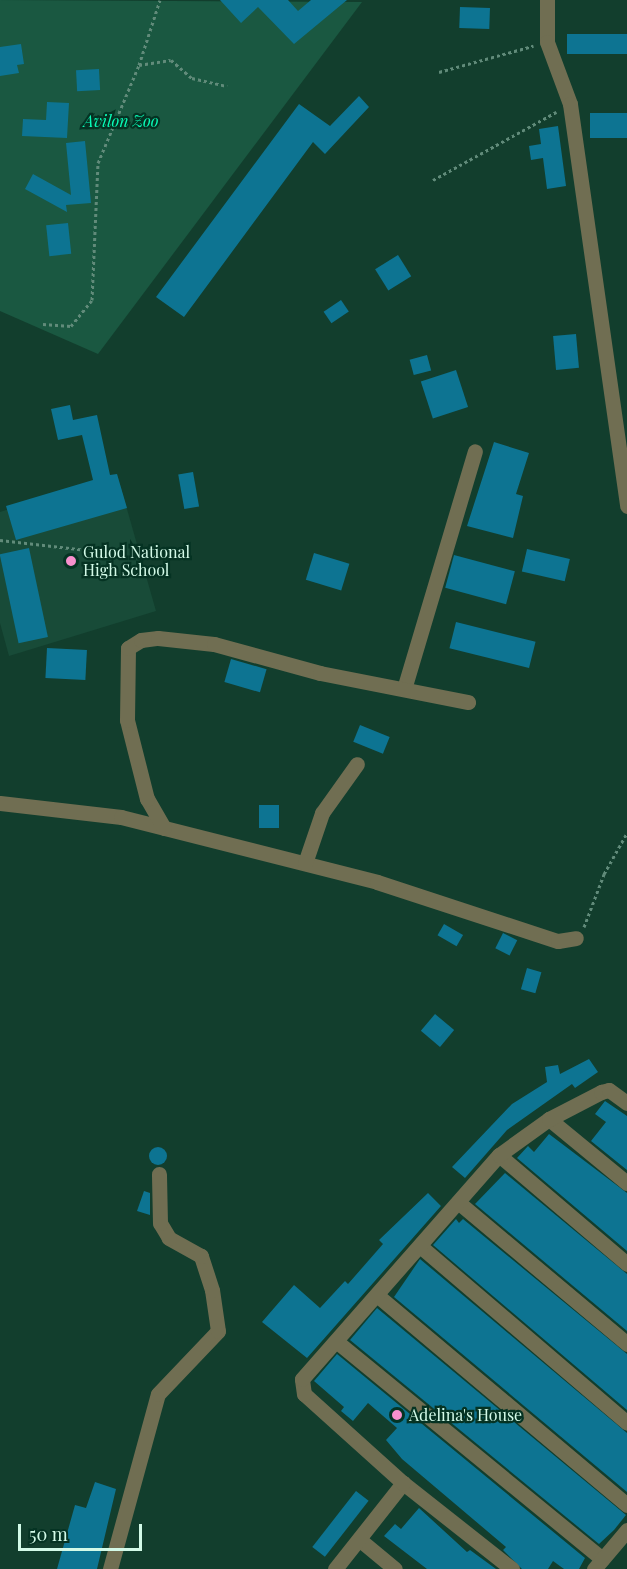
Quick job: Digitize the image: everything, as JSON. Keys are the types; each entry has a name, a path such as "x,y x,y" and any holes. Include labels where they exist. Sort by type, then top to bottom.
{"street":[{"path":"547,0 547,42 570,104 627,506"},
{"path":"404,689 475,451"},
{"path":"164,828 147,799 127,720 128,648 158,638 214,644 320,673 468,702"},
{"path":"305,863 322,813 357,764"},
{"path":"0,803 121,818 164,828 305,863 558,941 576,938"},
{"path":"512,1569 403,1484 304,1394 302,1379 378,1296 498,1155 549,1119 609,1090 627,1103"},
{"path":"549,1119 627,1183"},
{"path":"498,1155 627,1264"},
{"path":"110,1569 159,1394 218,1331 212,1290 201,1256 169,1238 160,1223 159,1174"},
{"path":"458,1203 627,1344"},
{"path":"420,1246 627,1423"},
{"path":"378,1296 627,1505"},
{"path":"336,1341 598,1564 627,1530"},
{"path":"335,1569 403,1484"},
{"path":"360,1540 395,1569"}],"path":[{"path":"43,324 71,327 92,300 98,163 139,65 160,0"},
{"path":"439,72 547,42"},
{"path":"139,65 171,60 192,78 227,86"},
{"path":"433,180 570,104"},
{"path":"0,540 95,551"},
{"path":"576,938 627,833"}],"shaded area":[{"name":"Gulod National High School","path":"117,474 156,611 9,656 0,623 0,512"}],"green space":[{"name":"Avilon Zoo","path":"0,0 362,2 98,354 0,311"}],"building":[{"path":"220,0 288,0 298,11 311,0 347,0 294,44 258,7 241,23"},
{"path":"460,7 490,8 489,29 459,28"},
{"path":"567,34 627,34 627,54 567,54"},
{"path":"21,44 24,64 17,65 19,73 0,76 0,47"},
{"path":"99,69 100,90 77,91 76,70"},
{"path":"359,96 369,107 325,154 313,142 184,317 156,297 299,104 330,126"},
{"path":"47,102 69,103 67,138 22,136 23,119 46,120"},
{"path":"590,113 627,113 627,138 590,138"},
{"path":"558,126 566,186 547,189 543,158 531,160 529,146 541,144 539,129"},
{"path":"85,141 91,203 66,205 67,212 25,189 33,174 71,195 66,143"},
{"path":"68,223 71,254 49,256 46,225"},
{"path":"398,255 411,276 388,291 375,269"},
{"path":"341,300 349,312 331,323 324,312"},
{"path":"576,334 579,368 556,370 553,336"},
{"path":"427,355 431,370 414,375 410,360"},
{"path":"456,370 468,407 433,419 421,381"},
{"path":"70,405 73,420 97,415 110,475 117,474 127,508 16,540 6,506 93,480 82,435 58,440 51,409"},
{"path":"494,442 529,453 516,494 523,496 513,538 467,526"},
{"path":"193,472 199,506 184,509 178,475"},
{"path":"29,548 48,637 19,643 0,554"},
{"path":"527,549 570,559 565,581 522,571"},
{"path":"314,553 349,564 341,591 306,580"},
{"path":"454,555 515,571 506,604 445,588"},
{"path":"456,622 536,642 529,668 449,648"},
{"path":"47,648 87,650 85,680 45,678"},
{"path":"231,659 267,669 260,692 224,682"},
{"path":"360,725 390,737 383,754 353,742"},
{"path":"259,805 279,805 279,828 259,828"},
{"path":"444,924 463,935 457,946 438,935"},
{"path":"503,933 517,940 510,955 495,948"},
{"path":"527,968 541,972 535,993 521,989"},
{"path":"435,1014 454,1030 440,1047 421,1031"},
{"path":"589,1059 598,1072 575,1088 572,1084 507,1130 465,1178 452,1167 512,1104 547,1082 545,1067 558,1065 560,1074"},
{"path":"605,1101 627,1116 627,1170 591,1141 606,1122 595,1114"},
{"path":"549,1134 627,1193 627,1251 517,1158 528,1146 534,1152"},
{"path":"158,1147 164,1150 167,1156 164,1162 158,1165 152,1162 149,1156 152,1150"},
{"path":"505,1173 627,1274 627,1331 475,1204"},
{"path":"144,1191 150,1193 150,1215 137,1211"},
{"path":"428,1193 441,1206 307,1358 262,1322 294,1285 320,1308 345,1281 348,1284 383,1244 379,1240"},
{"path":"456,1219 459,1223 463,1219 627,1354 627,1410 433,1245"},
{"path":"420,1259 627,1433 627,1492 394,1297"},
{"path":"377,1308 626,1515 614,1530 599,1544 350,1340"},
{"path":"337,1354 585,1558 579,1569 564,1569 553,1561 548,1569 522,1569 503,1550 506,1547 402,1459 386,1440 397,1428 368,1403 353,1421 341,1411 344,1407 314,1381"},
{"path":"95,1482 116,1489 97,1569 57,1569 75,1505 86,1508"},
{"path":"356,1491 369,1501 325,1557 312,1547"},
{"path":"419,1508 467,1552 470,1550 496,1569 427,1569 384,1536 395,1524 401,1529"}],"place":[{"name":"Gulod National High School","path":"71,561"},
{"name":"Adelina's House","path":"397,1415"}]}
